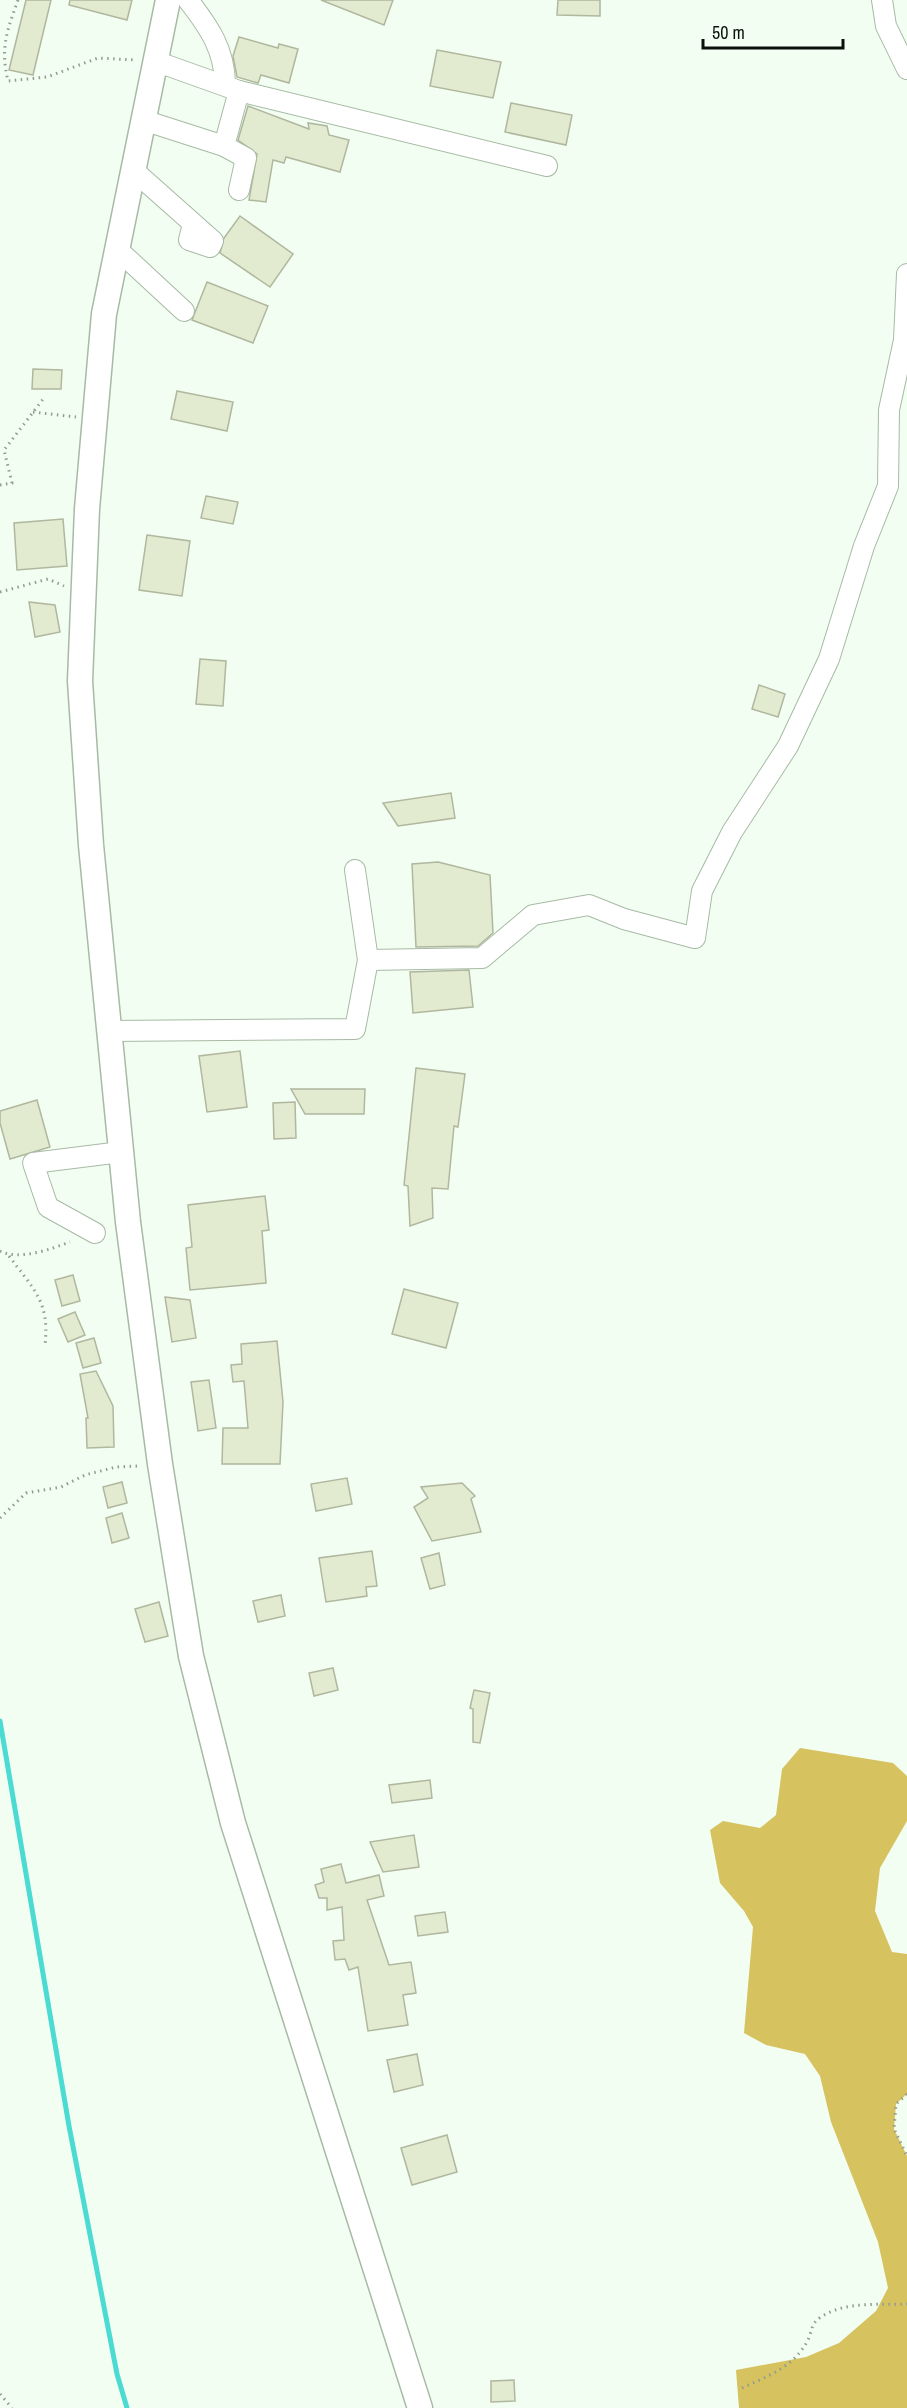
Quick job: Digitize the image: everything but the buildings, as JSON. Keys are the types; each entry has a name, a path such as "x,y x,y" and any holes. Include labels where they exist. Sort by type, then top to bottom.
{"street":[{"path":"168,0 104,314 87,509 81,692 91,845 121,1152 160,1464 191,1656 233,1823 420,2408"},
{"path":"188,0 207,23 225,63 232,88 224,146"},
{"path":"882,0 886,26 907,69"},
{"path":"154,61 232,88 547,166"},
{"path":"143,120 224,146 246,158 239,190"},
{"path":"133,170 193,224"},
{"path":"117,249 184,311"},
{"path":"368,960 482,958 533,915 589,905 624,919 695,938 702,891 732,832 788,746 829,659 864,546 888,486 889,410 904,340 907,274"},
{"path":"109,1031 355,1029 368,960 355,870"},
{"path":"95,1233 48,1208 33,1163 121,1152"}],"path":[{"path":"18,0 4,41 3,58 9,81 47,77 99,57 154,61"},
{"path":"0,485 12,483 4,450 44,398"},
{"path":"33,412 95,419"},
{"path":"0,592 48,579 84,594"},
{"path":"9,1256 50,1249 95,1233"},
{"path":"0,1251 9,1256 43,1303 48,1322 45,1345"},
{"path":"0,1518 26,1493 61,1487 85,1475 116,1467 160,1464"},
{"path":"907,2094 896,2104 894,2129 907,2156"},
{"path":"742,2388 779,2372 791,2363 808,2340 810,2329 819,2318 834,2310 858,2306 907,2304"},
{"path":"0,2394 12,2408"}],"shaded area":[{"path":"800,1748 893,1763 907,1776 907,1821 880,1868 875,1911 892,1952 907,1954 907,2094 896,2104 894,2129 907,2156 907,2408 739,2408 736,2370 806,2357 839,2343 876,2311 888,2288 878,2242 831,2122 820,2076 805,2054 766,2045 744,2033 753,1927 744,1911 720,1883 710,1830 723,1821 760,1828 776,1815 782,1769"}],"waterway":[{"path":"0,1721 69,2126 117,2374 127,2408"}]}
